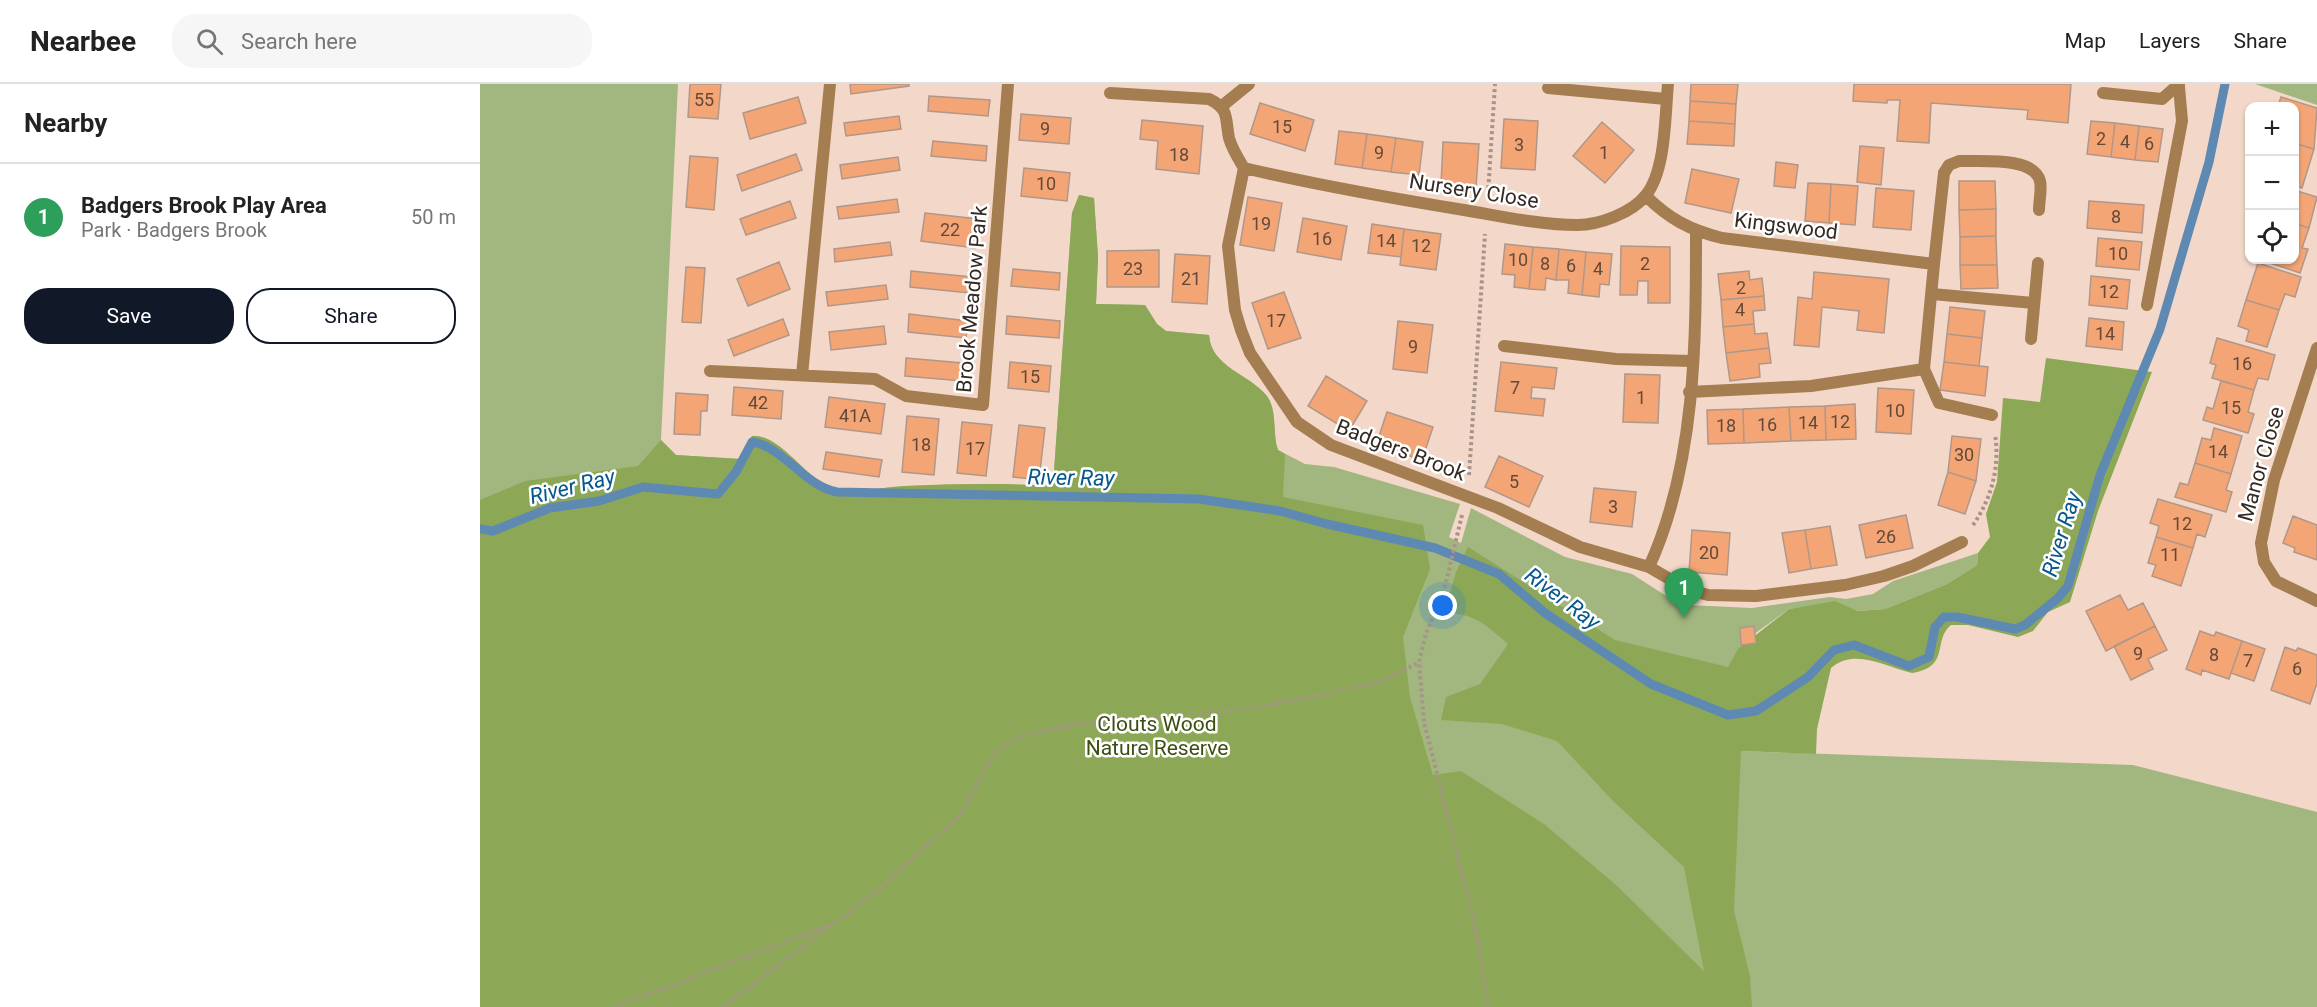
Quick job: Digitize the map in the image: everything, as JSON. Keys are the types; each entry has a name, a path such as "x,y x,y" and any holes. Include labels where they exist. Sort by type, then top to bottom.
{"street":[{"path":"802,375 830,84"},
{"name":"Brook Meadow Park","path":"710,371 875,379 906,396 983,405 1008,84"},
{"path":"1222,106 1249,84"},
{"path":"1646,196 1655,178 1661,153 1668,84"},
{"path":"2103,93 2162,99 2179,86"},
{"path":"2147,305 2182,121 2179,86"},
{"path":"1548,88 1666,99"},
{"path":"1110,93 1209,99 1222,106 1229,139 1244,168"},
{"path":"1992,415 1938,403 1924,369 1944,173 1950,165 1959,161 2023,164 2035,170 2041,182 2039,210"},
{"name":"Nursery Close","path":"1244,168 1333,188 1486,214 1577,225 1613,217 1646,196"},
{"name":"Badgers Brook","path":"1244,168 1228,246 1235,310 1250,353 1298,422 1331,445 1498,508 1556,538 1649,567 1687,589 1708,595 1756,596 1845,585 1884,576 1922,562 1962,542"},
{"name":"Kingswood","path":"1646,196 1662,212 1696,231 1722,237 1934,264"},
{"path":"1649,567 1661,540 1679,476 1692,361 1696,231"},
{"path":"2031,339 2038,263"},
{"path":"1932,294 2034,303"},
{"path":"1504,346 1616,359 1692,361"},
{"name":"Manor Close","path":"2317,348 2274,480 2261,543 2264,562 2276,580 2317,601"},
{"path":"1689,392 1811,386 1924,369"}],"path":[{"path":"1468,496 1495,84"},
{"path":"1962,542 1987,506 1998,455 1992,415"},
{"path":"1456,536 1445,586 1426,634 1419,662 1424,722 1476,930 1488,1007"},
{"path":"723,1007 879,889 961,815 994,753 1019,737 1076,724 1256,708 1380,682 1419,662"},
{"path":"615,1007 777,943 835,923"}],"green space":[{"name":"Clouts Wood Nature Reserve","path":"480,84 678,84 661,440 676,455 740,459 752,436 763,437 774,442 814,477 836,489 862,491 905,486 961,484 1053,486 1072,213 1079,195 1094,198 1098,257 1096,304 1145,305 1157,324 1166,331 1209,335 1211,346 1223,363 1259,388 1270,401 1278,450 1305,464 1334,467 1460,504 1449,537 1461,543 1471,508 1565,557 1632,574 1685,608 1687,605 1752,608 1830,597 1846,599 1873,594 1893,581 1978,553 1977,565 1947,584 1885,609 1858,611 1835,602 1789,609 1750,637 1741,751 2133,765 2317,812 2317,1007 480,1007"},
{"path":"2255,84 2317,84 2317,105"},
{"name":"Clouts Wood Nature Reserve","path":"1079,195 1094,198 1098,257 1096,304 1145,305 1157,324 1166,331 1209,335 1211,346 1223,363 1259,388 1270,401 1278,450 1285,454 1283,497 1423,525 1430,569 1403,637 1410,697 1433,775 1461,771 1544,824 1616,885 1704,971 1684,867 1613,801 1557,741 1502,724 1441,720 1446,697 1480,684 1508,644 1471,617 1444,614 1456,572 1468,547 1615,640 1728,667 1738,649 1789,609 1835,601 1858,611 1885,609 1947,584 1977,565 1978,553 1990,537 1986,514 1997,482 2003,398 2040,402 2046,358 2152,372 2098,511 2070,602 2048,612 2033,631 2018,637 1968,625 1951,625 1945,631 1936,659 1924,670 1912,673 1871,660 1850,659 1840,662 1831,668 1817,729 1816,754 1741,751 1734,911 1750,976 1752,1007 480,1007 480,500 525,481 638,466 661,440 676,455 740,459 752,436 763,437 774,442 814,477 836,489 862,491 905,486 961,484 1053,486 1072,213"}],"building":[{"path":"690,84 721,84 718,119 688,117"},
{"path":"850,84 909,84 909,86 851,94"},
{"path":"1691,84 1738,84 1736,104 1690,101"},
{"path":"1854,84 2071,84 2068,123 2027,119 2028,110 1931,103 1929,143 1897,141 1900,100 1887,100 1887,103 1853,101"},
{"path":"929,96 990,100 988,116 928,111"},
{"path":"798,97 806,123 750,139 743,113"},
{"path":"2281,97 2297,102 2279,102"},
{"path":"1690,101 1736,104 1735,124 1689,121"},
{"path":"2299,102 2317,108 2314,149 2299,144"},
{"path":"1260,103 1314,120 1305,151 1250,134"},
{"path":"1021,114 1071,118 1069,144 1019,140"},
{"path":"899,116 901,129 846,136 844,123"},
{"path":"1504,119 1538,121 1535,170 1501,168"},
{"path":"1142,120 1203,126 1199,174 1156,169 1158,141 1140,139"},
{"path":"1689,121 1735,124 1734,146 1687,144"},
{"path":"2091,121 2115,123 2111,157 2087,154"},
{"path":"1602,122 1634,150 1605,183 1573,156"},
{"path":"2115,123 2139,126 2135,160 2111,157"},
{"path":"2139,126 2163,129 2158,162 2135,160"},
{"path":"1339,131 1367,134 1362,168 1335,164"},
{"path":"1367,134 1396,138 1391,172 1362,168"},
{"path":"1396,138 1423,142 1419,175 1391,172"},
{"path":"933,141 987,146 986,161 931,156"},
{"path":"1443,142 1479,144 1476,187 1441,185"},
{"path":"2299,144 2314,149 2302,188 2299,187"},
{"path":"1860,146 1884,148 1881,185 1857,182"},
{"path":"796,154 802,170 742,191 737,175"},
{"path":"690,156 718,158 714,210 686,207"},
{"path":"898,157 900,170 842,179 840,165"},
{"path":"1776,162 1798,165 1795,188 1774,186"},
{"path":"1024,168 1070,173 1067,201 1021,196"},
{"path":"1692,169 1739,179 1731,213 1685,203"},
{"path":"1959,181 1995,181 1996,209 1959,210"},
{"path":"1808,183 1831,184 1829,223 1805,221"},
{"path":"1831,184 1858,186 1855,225 1829,223"},
{"path":"1876,188 1914,191 1911,230 1873,227"},
{"path":"2299,192 2317,197 2309,228 2299,225"},
{"path":"1248,197 1282,203 1274,251 1240,245"},
{"path":"897,199 899,212 839,219 837,207"},
{"path":"790,201 796,218 746,235 740,219"},
{"path":"2089,201 2144,205 2142,233 2087,228"},
{"path":"1996,209 1996,236 1960,237 1959,210"},
{"path":"925,213 978,219 975,248 921,241"},
{"path":"1303,218 1347,226 1341,260 1297,252"},
{"path":"1372,224 1404,229 1401,257 1368,253"},
{"path":"2299,225 2309,228 2302,248 2308,249 2300,273 2273,264 2299,264"},
{"path":"1404,229 1441,234 1436,270 1400,265"},
{"path":"1996,236 1997,265 1960,265 1960,237"},
{"path":"2098,238 2142,242 2139,270 2096,266"},
{"path":"890,242 892,255 835,262 834,249"},
{"path":"1505,244 1533,247 1529,289 1514,287 1515,275 1502,274"},
{"path":"1621,246 1670,247 1670,303 1648,303 1648,281 1638,281 1637,295 1620,295"},
{"path":"1533,247 1559,249 1556,280 1546,278 1545,290 1529,289"},
{"path":"1559,249 1586,252 1582,295 1568,293 1569,280 1556,280"},
{"path":"1159,250 1159,287 1107,287 1107,251"},
{"path":"1586,252 1612,254 1609,285 1600,284 1599,297 1582,295"},
{"path":"1175,254 1210,256 1207,304 1172,302"},
{"path":"779,262 790,289 748,306 737,279"},
{"path":"2258,264 2301,277 2295,297 2285,294 2279,310 2246,300"},
{"path":"1960,265 1997,265 1998,288 1961,289"},
{"path":"686,267 705,268 701,323 682,322"},
{"path":"1013,269 1060,273 1059,290 1011,286"},
{"path":"911,271 972,277 970,293 910,287"},
{"path":"1749,271 1750,280 1762,278 1764,296 1721,300 1718,274"},
{"path":"1814,272 1889,279 1884,333 1857,330 1859,311 1822,307 1819,347 1794,345 1798,297 1812,299"},
{"path":"2091,276 2130,280 2127,309 2089,305"},
{"path":"886,285 888,299 828,306 826,292"},
{"path":"1284,292 1301,338 1268,349 1252,303"},
{"path":"1764,296 1765,310 1753,311 1754,324 1723,327 1721,300"},
{"path":"2246,300 2279,310 2267,347 2246,341 2249,330 2238,326"},
{"path":"1950,307 1985,311 1982,338 1947,334"},
{"path":"909,314 968,321 966,338 908,332"},
{"path":"1007,316 1060,321 1059,338 1006,334"},
{"path":"2089,318 2124,322 2122,350 2086,346"},
{"path":"783,319 789,335 734,356 728,340"},
{"path":"1398,321 1433,325 1427,373 1393,369"},
{"path":"1754,324 1755,334 1767,333 1769,348 1726,353 1723,327"},
{"path":"884,326 886,344 831,350 829,332"},
{"path":"1947,334 1982,338 1979,366 1944,362"},
{"path":"2217,338 2275,355 2268,380 2258,378 2254,390 2212,378 2216,365 2210,363"},
{"path":"1769,348 1771,363 1759,364 1760,377 1730,381 1726,353"},
{"path":"906,358 963,363 962,381 905,376"},
{"path":"1010,362 1051,366 1049,392 1008,388"},
{"path":"1501,362 1557,368 1554,389 1532,387 1531,398 1545,399 1543,416 1495,411"},
{"path":"1944,362 1988,367 1985,396 1940,390"},
{"path":"1625,374 1660,375 1658,423 1623,422"},
{"path":"1326,376 1367,401 1349,431 1308,406"},
{"path":"2221,381 2254,390 2248,412 2254,414 2248,433 2203,420 2207,407 2213,409"},
{"path":"734,387 783,391 781,419 732,415"},
{"path":"1878,388 1914,390 1911,434 1876,432"},
{"path":"676,393 708,395 707,411 701,411 700,435 674,434"},
{"path":"829,397 885,404 881,434 825,427"},
{"path":"1855,404 1856,439 1826,440 1825,406"},
{"path":"1825,406 1826,440 1791,441 1789,407"},
{"path":"1789,407 1791,441 1744,443 1743,409"},
{"path":"1743,409 1744,443 1708,444 1707,410"},
{"path":"1387,412 1433,427 1422,460 1376,445"},
{"path":"907,416 939,419 934,475 902,472"},
{"path":"962,422 992,425 986,476 957,473"},
{"path":"1019,425 1045,428 1039,480 1013,477"},
{"path":"2214,428 2242,436 2231,474 2195,463 2202,438 2211,440"},
{"path":"1952,436 1981,439 1976,481 1948,472"},
{"path":"826,452 882,460 879,477 823,469"},
{"path":"1499,456 1543,476 1529,507 1485,487"},
{"path":"2195,463 2231,474 2226,490 2232,492 2226,512 2175,497 2180,483 2188,485"},
{"path":"1948,472 1976,481 1965,514 1938,505"},
{"path":"1594,488 1636,492 1632,527 1590,522"},
{"path":"2158,499 2212,515 2205,537 2197,534 2193,548 2156,537 2159,526 2150,523"},
{"path":"1906,515 1913,548 1866,558 1859,525"},
{"path":"2293,516 2317,525 2317,560 2294,552 2295,548 2283,543"},
{"path":"1830,526 1837,565 1811,569 1805,530"},
{"path":"1692,530 1730,533 1727,575 1689,572"},
{"path":"1805,530 1811,569 1789,573 1782,533"},
{"path":"2156,537 2193,548 2181,586 2152,576 2156,565 2148,563"},
{"path":"2120,595 2128,610 2143,603 2155,626 2106,651 2086,611"},
{"path":"1754,626 1756,643 1741,645 1740,628"},
{"path":"2155,626 2167,650 2148,659 2153,669 2131,680 2114,646"},
{"path":"2200,631 2214,636 2216,632 2242,641 2229,679 2202,670 2201,675 2186,669"},
{"path":"2242,641 2265,649 2254,681 2231,673"},
{"path":"2285,647 2296,651 2298,648 2317,655 2317,683 2310,704 2271,690"}],"waterway":[{"name":"River Ray","path":"480,529 493,531 550,508 599,501 643,487 718,494 736,472 752,442 774,451 814,482 837,492 1199,499 1280,511 1435,548 1499,574 1545,613 1651,684 1728,715 1756,711 1808,677 1834,650 1854,645 1909,666 1929,657 1935,627 1944,617 1957,617 2015,629 2025,625 2058,598 2068,586 2100,475 2160,329 2209,162 2225,84"}],"place":[{"name":"Badgers Brook Play Area","path":"1684,618"}]}
